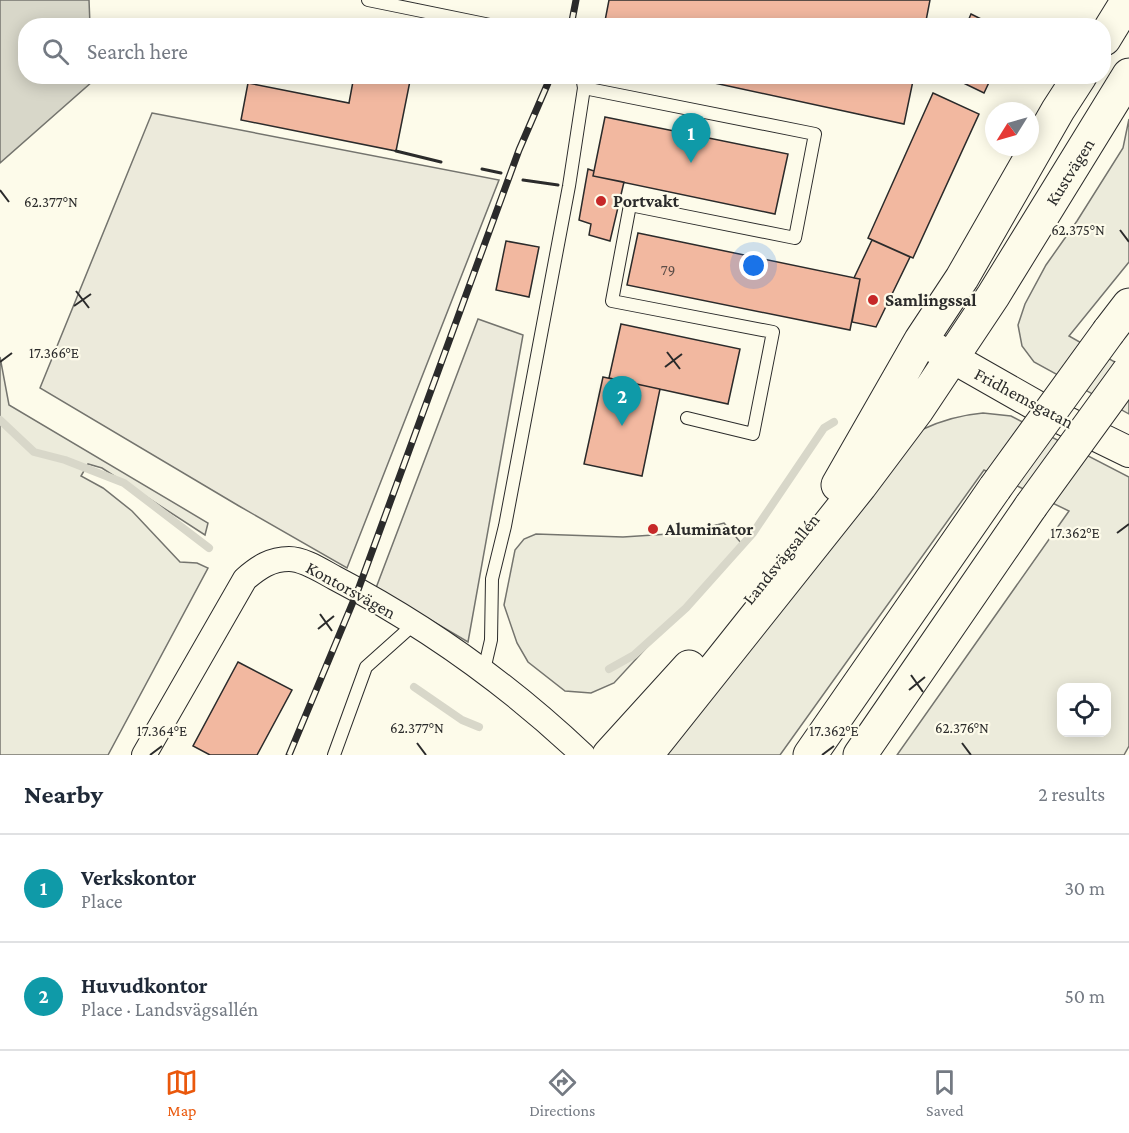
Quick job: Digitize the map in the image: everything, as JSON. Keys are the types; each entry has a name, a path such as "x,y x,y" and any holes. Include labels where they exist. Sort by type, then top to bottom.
{"main road":[{"path":"1111,28 1128,0"},
{"name":"Kustvägen","path":"950,358 993,296 1129,75"},
{"path":"921,340 962,278 1075,84"},
{"path":"810,755 995,488 1129,305"},
{"name":"Landsvägsallén","path":"609,755 731,620 804,534 842,479 921,340"},
{"name":"Landsvägsallén","path":"646,755 860,486 917,410 950,358"},
{"path":"860,755 1031,506 1129,371"}],"street":[{"name":"Fridhemsgatan","path":"921,340 1051,414 1129,452"},
{"name":"Kontorsvägen","path":"144,755 245,579 261,565 291,559 311,566 358,590 484,670 583,755"}],"lane":[{"path":"368,0 415,4 466,18"},
{"path":"484,670 491,640 492,579 565,208 583,84"},
{"path":"592,84 815,134 795,238 630,205 612,301 773,332 753,434 687,418"},
{"path":"335,755 366,667 413,625"}],"shaded area":[{"path":"0,0 89,0 90,18 18,18 18,84 90,84 0,163"},
{"path":"152,113 499,180 347,568 40,388"},
{"path":"1129,119 1129,262 1069,336 1129,370 1129,414 1034,362 1022,346 1018,325 1025,304 1046,265 1123,148"},
{"path":"478,319 523,335 468,642 376,588"},
{"path":"0,357 9,405 208,523 205,535 102,468 88,464 81,476 103,488 132,511 180,562 197,563 208,568 108,755 0,755"},
{"path":"983,413 1011,416 1129,477 1129,746 1124,755 897,755 1069,511 984,470 780,755 657,755 921,430 951,418"},
{"path":"724,523 742,544 614,683 591,693 565,691 528,662 517,643 504,605 515,550 524,539 536,534 623,537 684,533"}],"building":[{"path":"609,0 930,0 927,18 606,18"},
{"path":"248,84 349,103 353,84 409,84 396,151 241,120"},
{"path":"719,84 912,84 904,124"},
{"path":"965,84 988,84 984,93"},
{"path":"933,93 979,114 913,258 868,238"},
{"path":"605,117 788,154 775,214 593,176"},
{"name":"Portvakt","path":"588,169 594,171 593,176 624,182 610,241 589,235 591,224 579,220"},
{"path":"638,233 860,279 850,330 627,285"},
{"name":"Samlingssal","path":"872,240 910,257 876,327 852,322 860,279 854,278"},
{"path":"506,241 539,247 529,297 496,290"},
{"path":"621,324 740,349 728,404 609,378"},
{"path":"603,377 660,389 642,476 584,464"},
{"path":"238,662 292,690 257,755 210,755 193,746"}],"waterway":[{"path":"0,420 34,452 65,460 124,483 209,548"},
{"path":"609,669 634,655 686,608 753,533 824,428 834,422"},
{"path":"414,687 462,720 479,727"}],"railway":[{"path":"573,18 576,0"},
{"path":"289,755 358,590 519,150 548,84"}],"wall":[{"path":"396,151 441,162"},
{"path":"482,169 501,173"},
{"path":"523,180 558,185"}],"place":[{"name":"Verkskontor","path":"691,163"},
{"name":"Portvakt","path":"601,201"},
{"name":"Samlingssal","path":"873,300"},
{"name":"Huvudkontor","path":"622,426"},
{"name":"Aluminator","path":"653,529"}]}
